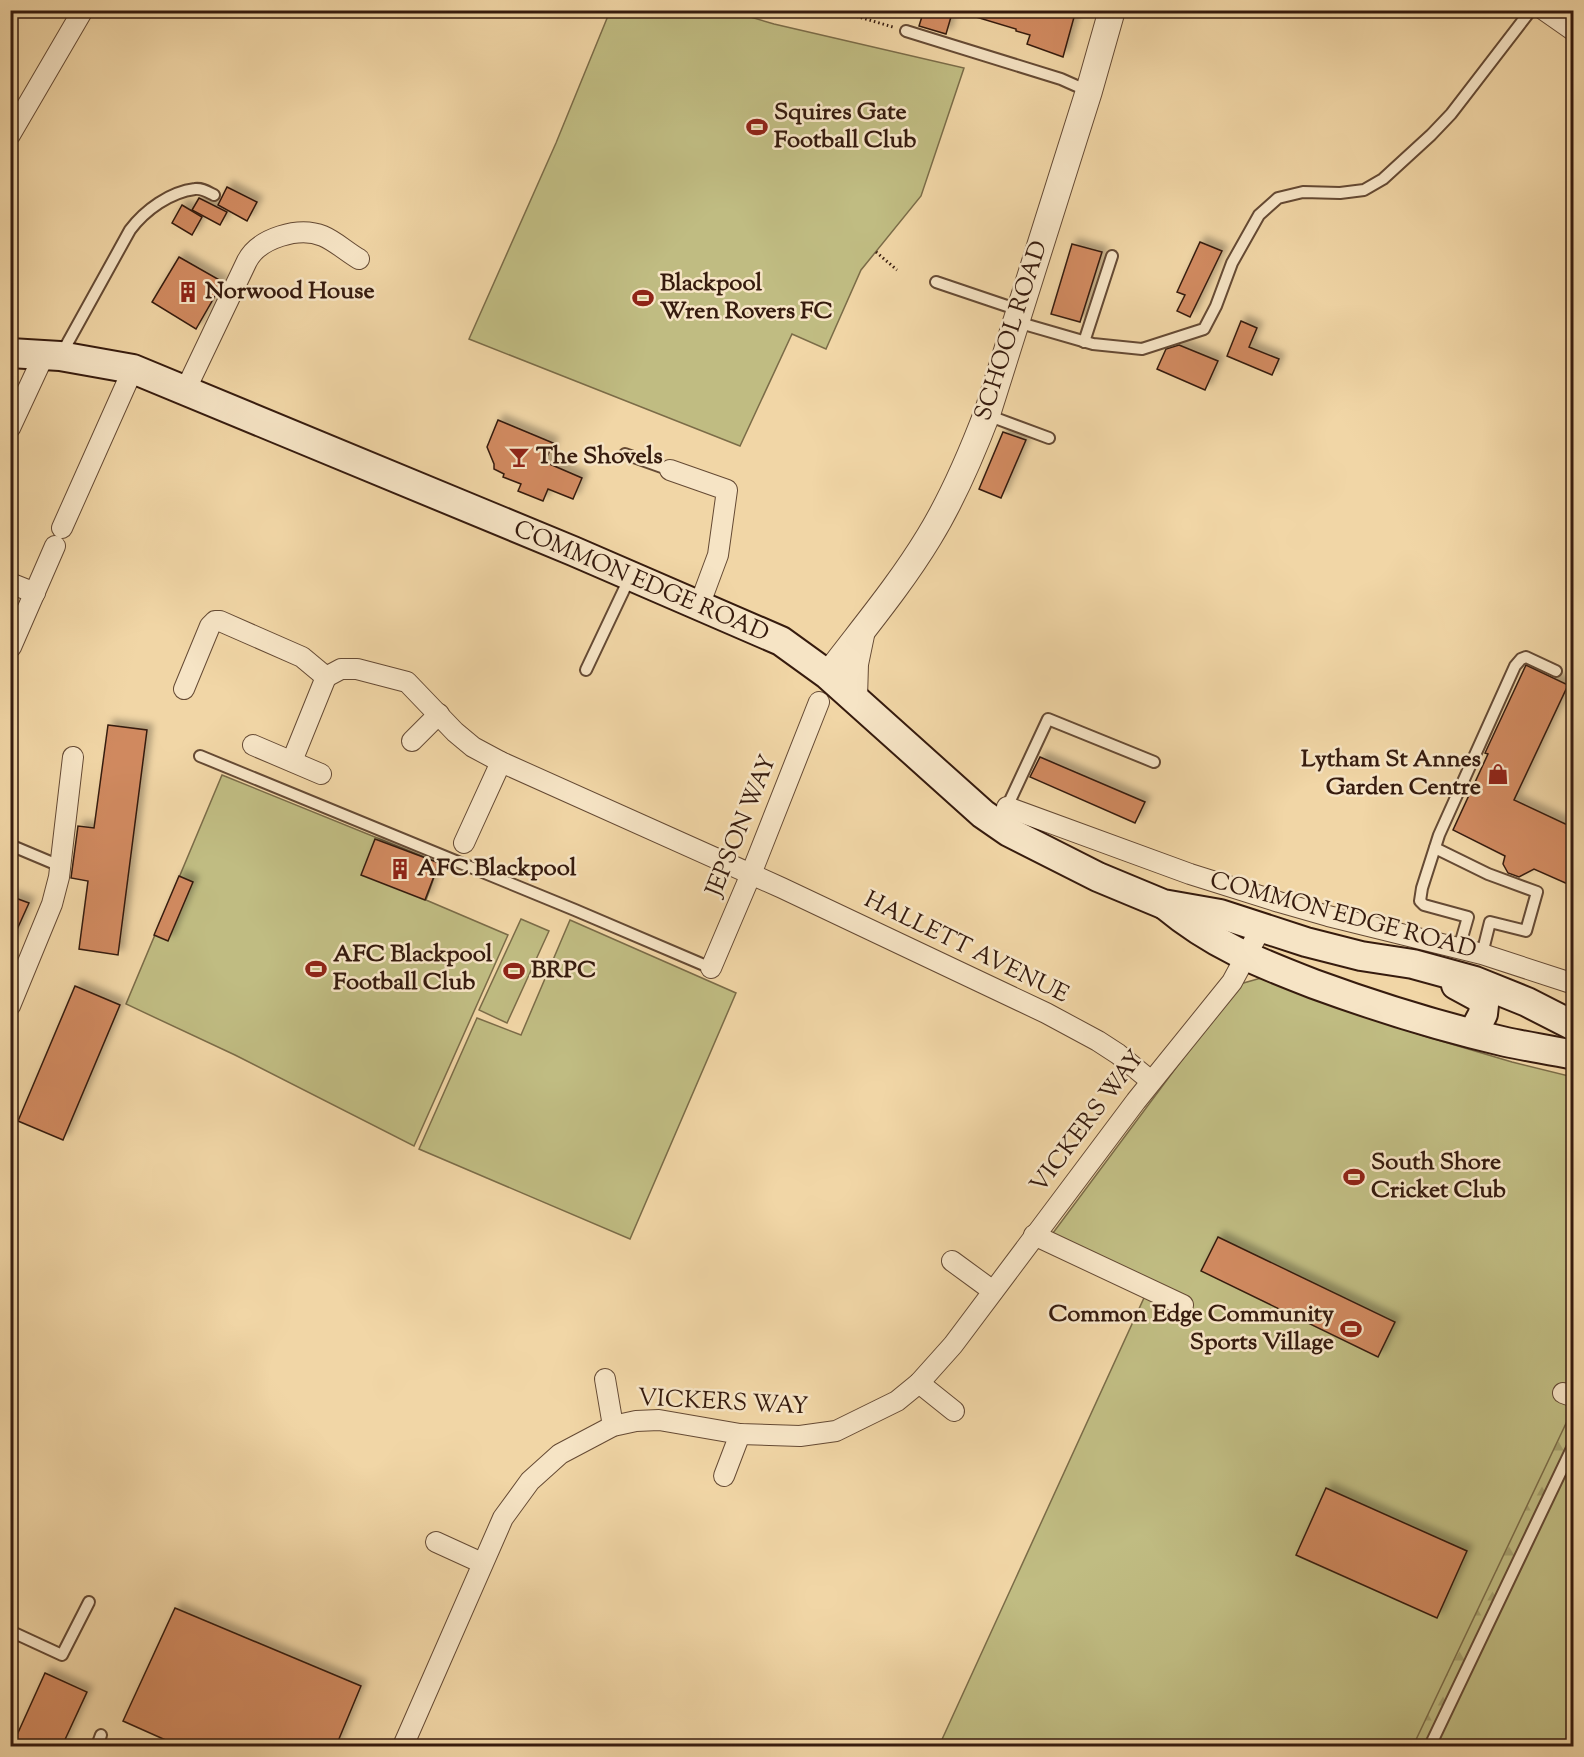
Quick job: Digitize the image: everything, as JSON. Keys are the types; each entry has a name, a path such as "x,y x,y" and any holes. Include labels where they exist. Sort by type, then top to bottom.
{"main road":[{"name":"COMMON EDGE ROAD","path":"10,353 52,356 134,369 781,641 828,675 989,819 1009,832 1098,877 1163,903 1220,914 1306,942 1396,963 1413,964 1475,981 1527,1002 1574,1026"},
{"name":"COMMON EDGE ROAD","path":"1163,903 1242,963 1407,1016 1568,1054"},
{"path":"1396,963 1412,972 1454,984 1480,998 1484,1010 1473,1033"}],"street":[{"path":"10,135 83,10"},
{"name":"SCHOOL ROAD","path":"828,675 929,537 956,486 987,415 1089,91 1112,10"},
{"path":"1544,10 1574,31"},
{"path":"185,391 247,261 255,249 281,237 310,233 323,236 359,259"},
{"path":"10,428 52,356"},
{"path":"11,647 134,369"},
{"path":"670,470 727,490 717,555 699,606"},
{"path":"10,583 35,593"},
{"path":"184,689 210,626 215,621 220,621 302,657 326,677 292,761"},
{"name":"SCHOOL ROAD","path":"854,698 856,651 862,629"},
{"name":"HALLETT AVENUE","path":"326,677 341,669 357,669 407,682 455,732 473,747 501,762 751,874 1046,1013 1118,1054 1151,1082"},
{"name":"JEPSON WAY","path":"711,968 819,702"},
{"path":"412,741 439,714"},
{"path":"253,745 321,774"},
{"path":"10,1006 52,904 60,867 73,758"},
{"path":"464,843 501,762"},
{"name":"COMMON EDGE ROAD","path":"1007,807 1190,874 1279,902 1482,954 1574,984"},
{"path":"1098,877 1113,846"},
{"name":"VICKERS WAY","path":"403,1746 503,1518 530,1481 560,1454 613,1426 636,1421 659,1420 740,1434 800,1436 836,1431 897,1401 939,1363 1242,963 1261,928"},
{"name":"COMMON EDGE ROAD","path":"1568,1054 1574,1026"},
{"path":"1034,1235 1183,1305"},
{"path":"952,1261 993,1290"},
{"path":"605,1379 613,1426"},
{"path":"919,1383 954,1411"},
{"path":"724,1476 740,1434"},
{"path":"436,1542 482,1563"}],"lane":[{"path":"936,282 1089,343 1142,349 1204,329 1216,306 1232,263 1259,215 1278,198 1303,192 1340,193 1364,190 1383,179 1451,114 1531,10"},
{"path":"906,31 1061,79 1089,91"},
{"path":"52,356 139,218 159,203 189,191 203,190 214,195"},
{"path":"1089,343 1113,256"},
{"path":"987,415 1049,438"},
{"path":"625,454 670,470"},
{"path":"586,670 630,577"},
{"path":"1459,948 1468,917 1424,905 1420,901 1435,848 1515,666 1526,657 1556,671"},
{"path":"1007,807 1048,719 1154,762"},
{"path":"200,756 711,968"},
{"path":"10,845 60,867"},
{"path":"1435,848 1488,874 1537,892 1526,931 1490,922 1482,954"},
{"path":"1430,1746 1574,1444"},
{"path":"10,1631 62,1655 89,1602"},
{"path":"97,1746 101,1735"}],"path":[{"path":"835,10 906,31"},
{"path":"876,252 897,270"}],"green space":[{"path":"610,11 730,11 774,24 964,68 921,196 861,270 826,349 792,334 740,446 469,339 556,143"},
{"name":"AFC Blackpool Football Club","path":"222,775 439,863 426,900 508,935 414,1146 235,1055 126,1004"},
{"name":"BRPC","path":"521,919 549,931 507,1023 479,1010"},
{"path":"570,920 736,993 630,1239 419,1149 477,1018 521,1035"},
{"name":"Common Edge Community Sports Village","path":"1261,978 1421,1035 1573,1077 1573,1746 939,1746 1148,1289 1047,1241 1225,1002 1240,984"},
{"path":"1573,1413 1573,1434 1424,1746 1413,1746 1570,1415"}],"building":[{"path":"924,10 953,10 946,34 919,26"},
{"path":"967,10 1076,10 1063,57 1027,44 1030,35 966,14"},
{"path":"227,187 257,202 247,221 218,205"},
{"path":"199,198 227,212 220,225 192,210"},
{"path":"182,205 202,217 192,235 172,223"},
{"path":"1200,242 1222,251 1190,317 1177,311 1185,295 1177,292"},
{"path":"1072,244 1102,252 1080,322 1051,314"},
{"name":"Norwood House","path":"179,257 223,282 196,329 152,302"},
{"path":"1241,321 1257,328 1249,347 1279,359 1272,375 1227,356"},
{"path":"1179,345 1218,361 1205,390 1157,369 1166,349"},
{"name":"The Shovels","path":"498,420 553,443 545,462 582,478 573,499 548,489 543,501 518,491 521,484 503,477 504,474 494,469 487,447"},
{"path":"1003,432 1026,440 1001,498 979,489"},
{"name":"Lytham St Annes Garden Centre","path":"1526,665 1568,685 1514,800 1574,828 1574,878 1570,885 1534,869 1519,877 1508,873 1503,864 1505,856 1453,830 1488,754 1485,753"},
{"path":"108,725 147,730 118,955 79,949 88,881 71,878 78,826 94,828"},
{"path":"1040,757 1145,802 1135,823 1030,777"},
{"name":"AFC Blackpool","path":"375,839 439,863 425,900 361,875"},
{"path":"179,876 193,882 168,941 154,935"},
{"path":"10,896 29,903 10,945"},
{"path":"75,986 120,1005 63,1140 18,1121"},
{"path":"1218,1237 1395,1322 1378,1357 1201,1271"},
{"path":"1326,1488 1467,1551 1437,1618 1296,1555"},
{"path":"175,1608 361,1686 336,1746 179,1746 123,1721"},
{"path":"45,1673 87,1692 62,1746 12,1746"}],"place":[{"name":"Squires Gate Football Club","path":"757,127"},
{"name":"Norwood House","path":"188,292"},
{"name":"Blackpool Wren Rovers FC","path":"643,298"},
{"name":"The Shovels","path":"519,457"},
{"name":"Lytham St Annes Garden Centre","path":"1498,774"},
{"name":"AFC Blackpool","path":"400,869"},
{"name":"AFC Blackpool Football Club","path":"316,969"},
{"name":"BRPC","path":"514,971"},
{"name":"South Shore Cricket Club","path":"1354,1177"},
{"name":"Common Edge Community Sports Village","path":"1351,1329"}]}
